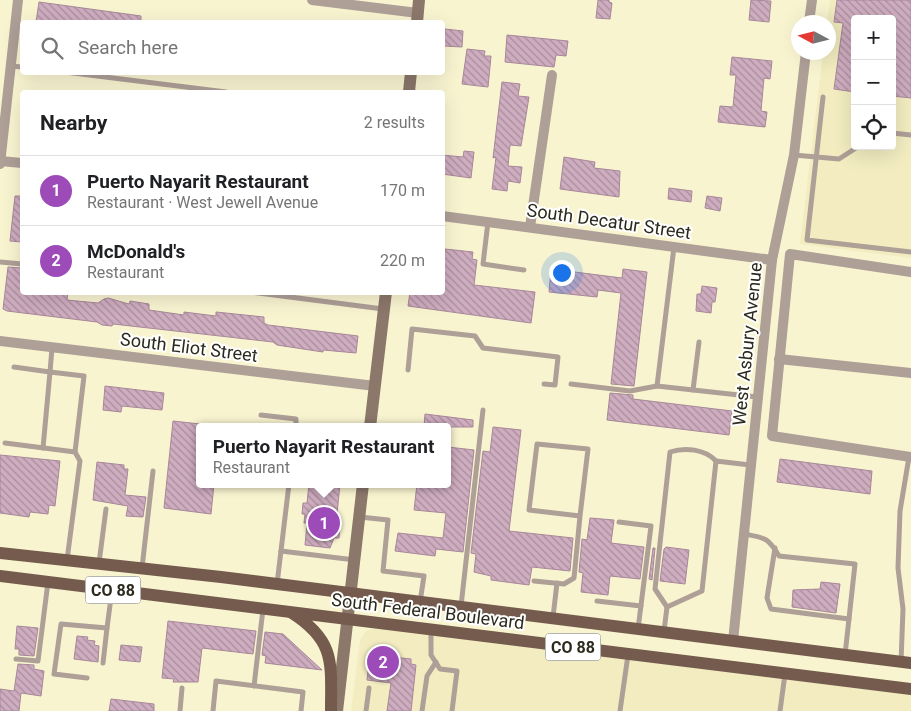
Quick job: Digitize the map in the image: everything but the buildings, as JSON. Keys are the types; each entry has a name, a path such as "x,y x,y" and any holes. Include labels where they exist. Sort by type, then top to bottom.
{"main road":[{"name":"South Federal Boulevard","path":"0,553 277,584 906,663"},
{"name":"South Federal Boulevard","path":"0,576 911,689"},
{"path":"290,612 309,626 325,643 329,653 331,711"}],"street":[{"path":"18,0 0,162 20,163"},
{"path":"312,0 418,12"},
{"path":"810,15 812,0"},
{"name":"West Asbury Avenue","path":"733,641 772,260 794,155 805,60"},
{"path":"409,90 411,75"},
{"path":"530,227 552,75"},
{"name":"South Decatur Street","path":"445,216 772,260"},
{"path":"910,457 772,436 790,254 911,272"},
{"path":"370,423 386,295"},
{"name":"South Eliot Street","path":"0,342 375,386"},
{"path":"779,359 911,373"},
{"path":"337,711 363,488"}],"lane":[{"path":"11,66 20,67"},
{"path":"89,75 210,90"},
{"path":"823,98 807,240 911,252"},
{"path":"896,133 911,135"},
{"path":"794,155 839,159 853,150"},
{"path":"488,222 483,264 524,270"},
{"path":"657,386 674,246"},
{"path":"0,262 20,264"},
{"path":"274,295 384,309"},
{"path":"408,370 412,330 475,336 483,348 558,357 555,385 544,384"},
{"path":"693,390 699,342"},
{"path":"42,448 52,348"},
{"path":"14,367 84,376 75,452 80,461 67,561"},
{"path":"570,384 630,392 657,386 757,397"},
{"path":"461,608 482,410"},
{"path":"261,415 296,420 296,423"},
{"path":"4,443 75,452"},
{"path":"534,581 564,584 574,578 588,449 537,444 529,510 580,516"},
{"path":"664,632 667,607 655,589 670,452 680,449 692,450 710,454 716,461 750,465"},
{"path":"906,663 903,609 898,568 900,520 910,457"},
{"path":"667,607 702,591 716,461"},
{"path":"142,570 153,471"},
{"path":"277,584 289,488"},
{"path":"99,565 106,509"},
{"path":"360,517 388,520 383,571 424,576 420,602"},
{"path":"619,522 651,526 638,629"},
{"path":"743,534 771,541 779,556 855,564 845,655"},
{"path":"775,548 767,598 771,608 848,618"},
{"path":"281,551 355,560"},
{"path":"16,659 38,661 48,582"},
{"path":"552,619 557,583"},
{"path":"103,663 112,590"},
{"path":"597,601 641,606"},
{"path":"254,686 264,609"},
{"path":"87,678 54,674 61,624 107,628"},
{"path":"432,629 431,655 440,669 457,671 452,711"},
{"path":"620,711 628,654"},
{"path":"422,711 427,676 436,662"},
{"path":"780,711 785,674"},
{"path":"213,711 216,681 303,692 301,711"},
{"path":"180,711 182,688"},
{"path":"366,711 369,688"}],"shaded area":[{"path":"830,0 911,0 911,258 800,244 822,60 836,60 836,15 828,15"},
{"path":"376,628 911,695 911,711 351,711 360,640 366,631"}],"place":[{"name":"Puerto Nayarit Restaurant","path":"324,523"},
{"name":"McDonald's","path":"383,662"}]}
